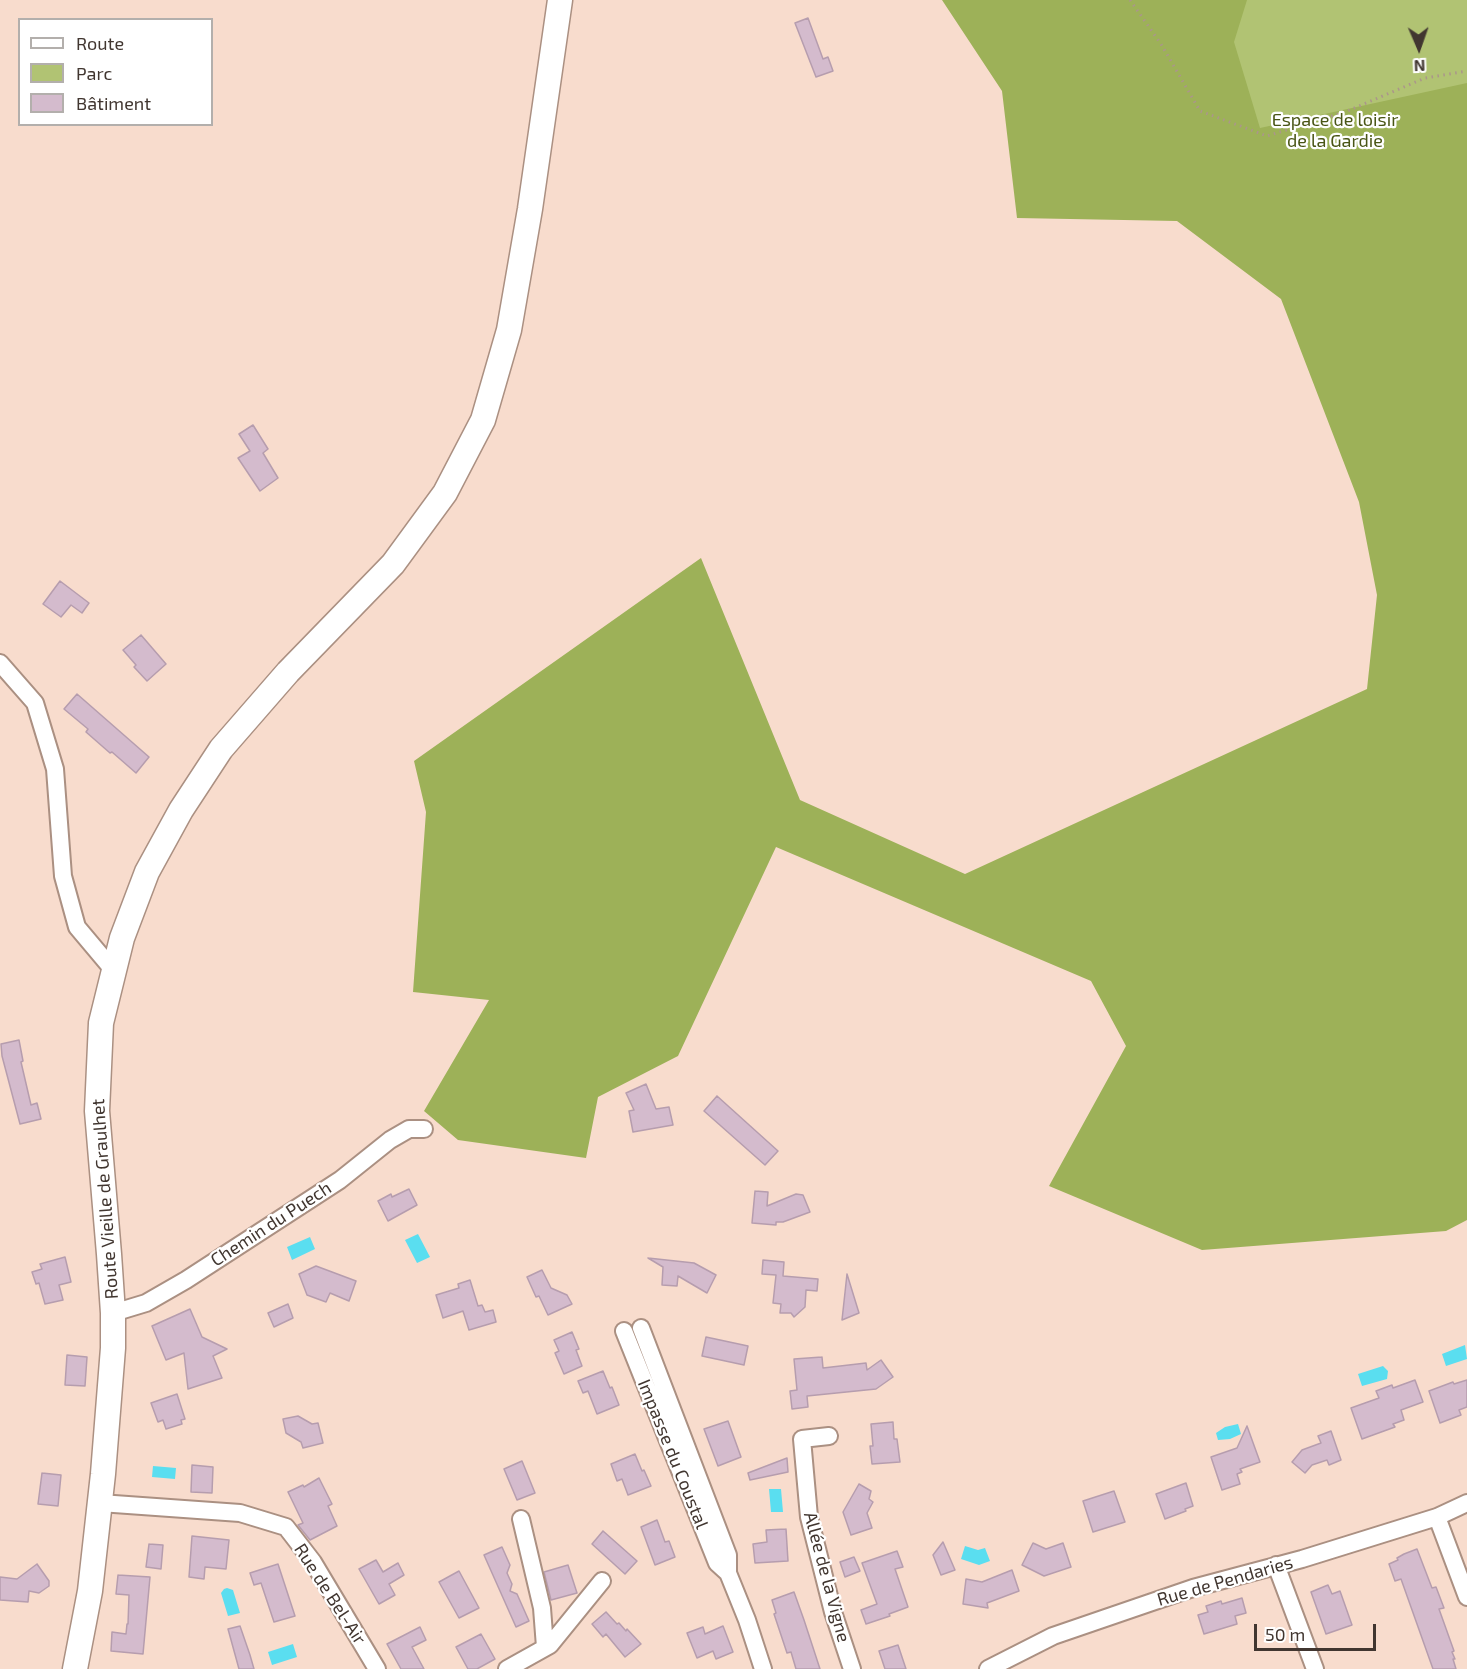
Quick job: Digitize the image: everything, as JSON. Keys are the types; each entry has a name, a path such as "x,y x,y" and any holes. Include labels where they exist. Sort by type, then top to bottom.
{"main road":[{"name":"Route Vieille de Graulhet","path":"75,1669 90,1591 113,1348 113,1313 97,1111 101,1023 122,938 147,872 182,810 221,749 288,672 393,564 445,494 483,420 509,330 530,209 560,0"}],"street":[{"path":"0,663 35,703 55,769 63,876 77,927 114,970"},
{"name":"Chemin du Puech","path":"113,1313 146,1303 186,1280 339,1180 390,1140 409,1129 424,1129"},
{"name":"Impasse du Coustal","path":"641,1328 728,1555 728,1573 763,1669"},
{"name":"Impasse du Coustal","path":"624,1331 717,1563 728,1573"},
{"name":"Allée de la Vigne","path":"829,1436 802,1439 809,1517 832,1612 852,1669"},
{"name":"Rue de Bel-Air","path":"100,1503 240,1513 286,1527 313,1562 377,1669"},
{"name":"Rue de Pendaries","path":"988,1669 1053,1636 1193,1588 1437,1517 1467,1503"},
{"path":"1437,1517 1467,1597"},
{"path":"521,1519 542,1608 545,1647"},
{"path":"1276,1565 1315,1669"},
{"path":"507,1669 550,1645 602,1581"}],"path":[{"path":"1130,0 1161,44 1200,111 1267,136 1345,112 1425,78 1467,71"}],"green space":[{"path":"942,0 1247,0 1234,42 1260,128 1467,83 1467,1220 1446,1231 1202,1250 1049,1186 1126,1046 1091,981 776,847 678,1056 598,1097 586,1158 458,1140 424,1111 489,1000 413,992 426,812 414,761 701,558 800,800 965,874 1367,689 1377,595 1359,502 1281,299 1177,221 1017,218 1002,91"},
{"name":"Espace de loisir de la Gardie","path":"1043,0 1467,0 1467,336"}],"water":[{"path":"418,1234 430,1257 417,1263 405,1240"},
{"path":"310,1237 315,1249 292,1260 287,1247"},
{"path":"1465,1345 1467,1359 1446,1366 1442,1354"},
{"path":"1383,1366 1388,1371 1387,1379 1362,1386 1358,1374"},
{"path":"1238,1424 1241,1434 1230,1439 1218,1440 1216,1433 1225,1427"},
{"path":"153,1466 176,1468 175,1479 152,1477"},
{"path":"769,1489 781,1489 783,1512 771,1512"},
{"path":"965,1546 978,1550 985,1548 990,1561 979,1565 961,1559"},
{"path":"227,1588 233,1590 240,1613 228,1616 221,1593"},
{"path":"293,1644 297,1657 272,1665 268,1652"}],"building":[{"path":"808,18 823,59 828,57 833,71 816,77 795,23"},
{"path":"253,425 268,449 263,453 278,478 260,491 238,458 250,451 239,434"},
{"path":"60,581 89,603 82,613 71,605 61,617 43,604"},
{"path":"141,635 166,664 147,681 123,650"},
{"path":"77,694 149,757 136,773 86,732 88,729 64,709"},
{"path":"19,1040 23,1061 21,1062 31,1105 37,1103 41,1119 20,1124 1,1044"},
{"path":"646,1084 656,1109 669,1107 673,1125 633,1132 629,1111 634,1110 626,1093"},
{"path":"717,1096 778,1151 765,1165 704,1111"},
{"path":"409,1189 417,1205 388,1221 378,1201 391,1194 392,1197"},
{"path":"755,1191 768,1192 767,1206 796,1194 803,1195 810,1212 783,1222 776,1222 776,1225 752,1223"},
{"path":"65,1257 71,1282 59,1285 63,1300 45,1304 39,1283 36,1284 32,1272 42,1269 40,1264"},
{"path":"648,1258 694,1263 716,1275 707,1293 678,1276 677,1286 662,1285 663,1267"},
{"path":"763,1260 784,1262 783,1276 818,1279 817,1291 806,1290 805,1307 794,1317 791,1313 780,1313 781,1304 773,1303 776,1275 762,1274"},
{"path":"316,1266 356,1281 349,1301 330,1293 326,1302 307,1295 299,1274"},
{"path":"542,1270 551,1288 567,1295 572,1304 548,1315 527,1277"},
{"path":"847,1274 859,1313 842,1320"},
{"path":"470,1280 478,1306 482,1305 485,1312 493,1310 496,1322 469,1330 463,1311 443,1318 436,1295 459,1288 458,1284"},
{"path":"288,1304 293,1318 274,1327 268,1313"},
{"path":"190,1309 202,1337 227,1349 213,1356 222,1378 188,1389 184,1353 166,1360 152,1326"},
{"path":"572,1332 579,1349 576,1350 582,1366 564,1374 555,1353 559,1351 554,1340"},
{"path":"706,1337 748,1346 744,1365 702,1356"},
{"path":"67,1355 87,1357 85,1386 65,1385"},
{"path":"822,1357 823,1368 866,1363 867,1370 881,1360 893,1377 876,1389 807,1396 808,1407 792,1409 790,1391 797,1390 794,1359"},
{"path":"603,1371 619,1405 597,1414 588,1391 583,1393 578,1381"},
{"path":"1415,1380 1423,1402 1401,1410 1404,1420 1393,1424 1395,1427 1362,1439 1351,1408 1379,1398 1376,1391"},
{"path":"1467,1380 1467,1407 1459,1410 1461,1415 1440,1423 1429,1391 1453,1382 1454,1384"},
{"path":"177,1394 185,1419 181,1420 182,1424 166,1429 163,1420 158,1422 151,1403"},
{"path":"298,1416 312,1424 318,1423 323,1443 303,1448 301,1442 286,1433 283,1419"},
{"path":"728,1421 741,1457 718,1466 704,1429"},
{"path":"893,1422 894,1439 897,1439 900,1462 872,1464 871,1424"},
{"path":"1247,1426 1260,1462 1240,1469 1242,1472 1237,1474 1240,1484 1222,1490 1211,1457 1237,1448"},
{"path":"1331,1431 1341,1460 1329,1465 1327,1460 1312,1465 1305,1473 1292,1462 1302,1450 1321,1443 1318,1436"},
{"path":"635,1454 651,1486 628,1495 622,1479 617,1481 611,1464"},
{"path":"787,1458 788,1472 750,1480 748,1473"},
{"path":"522,1461 535,1493 517,1500 504,1469"},
{"path":"192,1465 213,1467 212,1493 191,1492"},
{"path":"42,1473 61,1475 58,1506 38,1504"},
{"path":"319,1478 332,1504 328,1506 337,1526 310,1540 298,1525 303,1523 288,1492 303,1485 304,1487"},
{"path":"1186,1483 1193,1506 1165,1519 1156,1494"},
{"path":"859,1484 871,1491 869,1499 873,1502 867,1513 872,1528 851,1535 843,1512"},
{"path":"1114,1491 1125,1522 1093,1532 1083,1501"},
{"path":"657,1520 665,1542 669,1541 675,1557 655,1565 641,1527"},
{"path":"786,1529 788,1561 755,1563 753,1544 767,1542 766,1530"},
{"path":"603,1531 637,1561 625,1574 592,1544"},
{"path":"192,1536 229,1540 226,1569 205,1567 204,1579 189,1577"},
{"path":"943,1542 955,1570 941,1575 933,1555"},
{"path":"1033,1543 1046,1549 1063,1543 1071,1567 1044,1576 1022,1565"},
{"path":"149,1544 163,1545 161,1569 146,1567"},
{"path":"502,1547 510,1565 507,1573 512,1584 510,1591 517,1594 529,1621 516,1627 484,1555"},
{"path":"1417,1549 1432,1588 1436,1587 1444,1608 1439,1609 1454,1651 1452,1652 1456,1669 1433,1669 1401,1579 1395,1581 1389,1564"},
{"path":"897,1551 903,1567 895,1569 908,1607 866,1624 861,1610 877,1604 862,1563"},
{"path":"854,1557 860,1571 845,1577 840,1562"},
{"path":"376,1560 383,1572 398,1563 404,1575 389,1584 395,1595 379,1604 359,1569"},
{"path":"37,1564 49,1581 49,1586 39,1593 29,1591 28,1602 0,1600 0,1577 17,1579"},
{"path":"278,1564 295,1616 274,1622 261,1583 254,1585 250,1573"},
{"path":"568,1565 577,1593 551,1600 544,1572"},
{"path":"1012,1570 1019,1591 987,1603 988,1608 963,1604 966,1579 982,1582"},
{"path":"459,1571 479,1608 459,1618 439,1582"},
{"path":"118,1575 150,1577 143,1654 111,1651 112,1632 126,1634 128,1624 129,1595 116,1594"},
{"path":"1328,1585 1332,1594 1340,1591 1352,1625 1326,1634 1311,1592"},
{"path":"794,1592 820,1669 796,1669 791,1652 787,1653 774,1614 776,1613 772,1600"},
{"path":"1242,1598 1246,1613 1235,1616 1237,1624 1204,1634 1198,1615 1208,1612 1206,1606"},
{"path":"606,1612 641,1644 625,1657 606,1634 603,1637 592,1624"},
{"path":"240,1626 254,1669 239,1669 228,1629"},
{"path":"723,1626 733,1652 716,1659 713,1651 697,1658 687,1633 703,1627 705,1634"},
{"path":"420,1627 426,1640 412,1647 424,1669 401,1669 387,1644"},
{"path":"481,1634 495,1659 477,1669 468,1669 456,1647"},
{"path":"898,1645 906,1669 885,1669 879,1651"}]}
